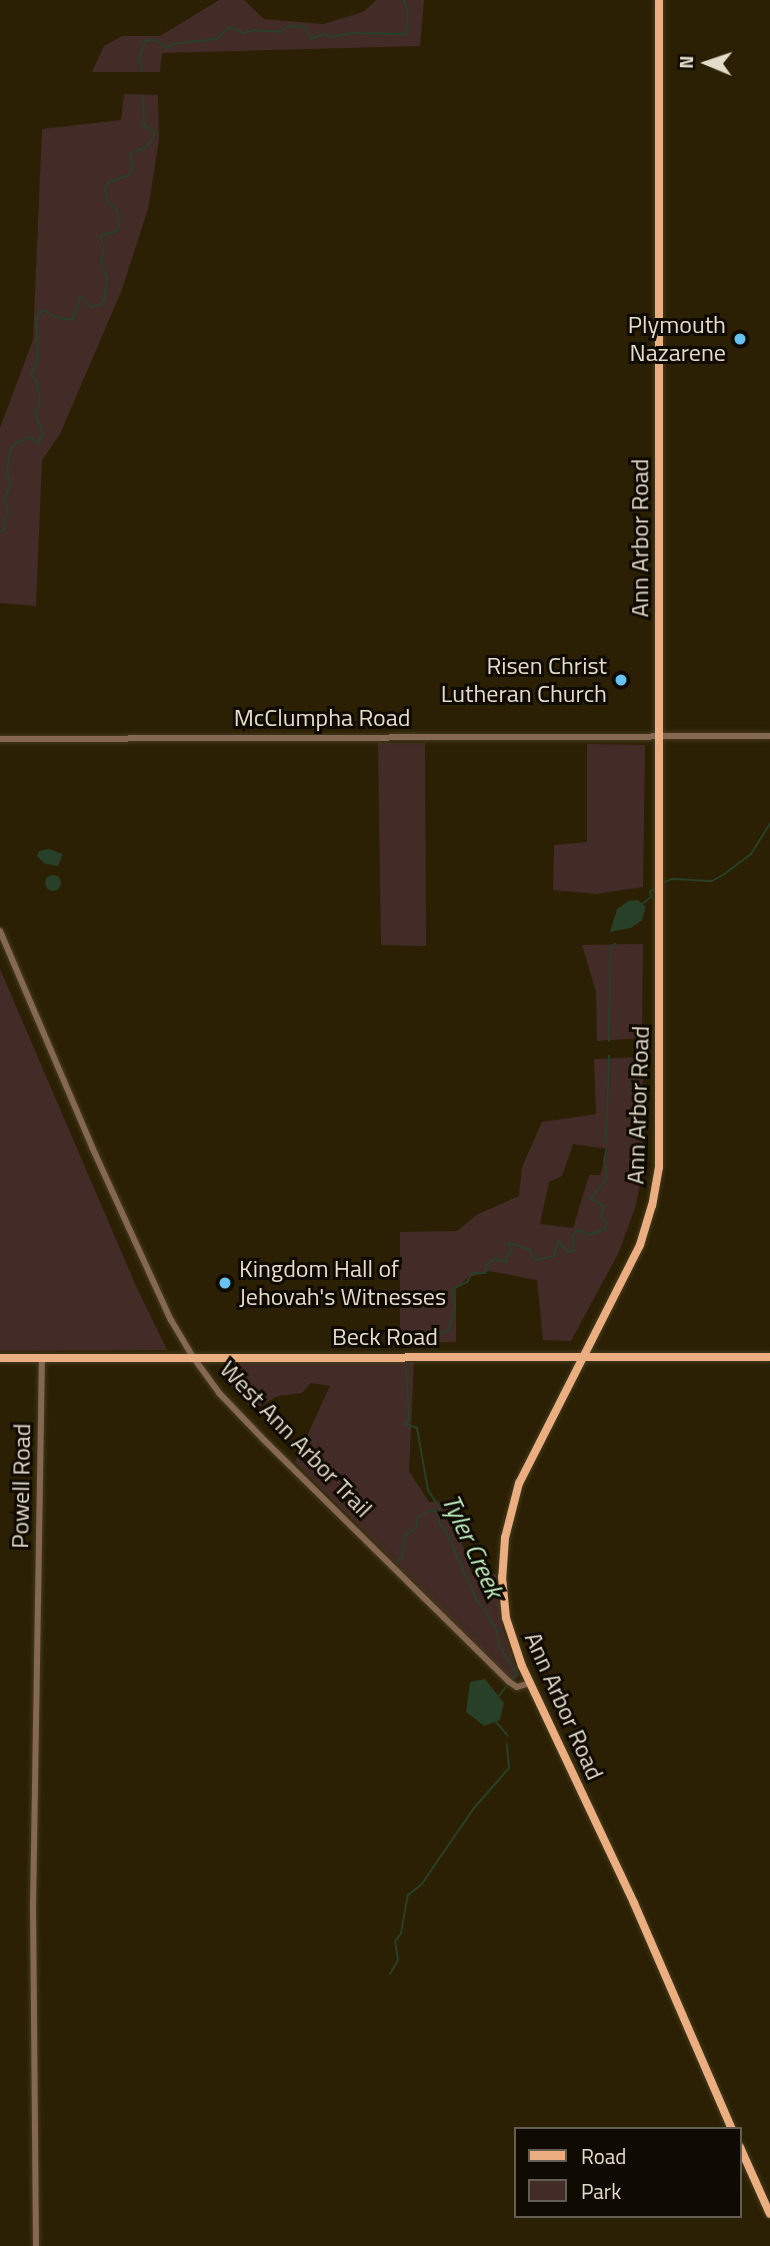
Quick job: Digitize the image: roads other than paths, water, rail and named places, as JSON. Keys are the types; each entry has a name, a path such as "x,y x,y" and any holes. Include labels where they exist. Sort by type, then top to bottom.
{"main road":[{"name":"Ann Arbor Road","path":"659,0 661,1136 655,1193 640,1245 519,1483 505,1538 502,1577 506,1618 516,1652 634,1903 731,2127"},
{"name":"Beck Road","path":"0,1358 770,1357"},
{"path":"742,2151 770,2214"}],"street":[{"name":"McClumpha Road","path":"0,739 770,737"},
{"name":"West Ann Arbor Trail","path":"0,931 97,1159 171,1320 192,1357 220,1394 264,1440 510,1682 517,1687 530,1683"},
{"name":"Powell Road","path":"36,2246 33,1909 43,1357"}],"waterway":[{"path":"142,71 139,58 146,40 155,40 167,48 172,44 217,39 229,27 244,33 253,30 280,32 289,26 304,27 312,39 324,34 331,37 351,33 406,34 408,13 404,0"},
{"path":"0,532 5,529 4,521 8,512 4,498 10,486 7,472 10,450 14,444 30,437 38,444 43,433 35,413 40,403 37,382 31,374 38,359 36,317 43,310 55,317 72,320 80,297 91,307 100,305 104,299 107,279 101,262 104,247 100,236 117,231 119,226 118,210 107,202 105,189 107,183 129,175 133,169 130,154 146,147 154,137 154,132 144,125 143,96"},
{"name":"Tyler Creek","path":"662,883 672,879 712,881 723,875 751,854 770,824"},
{"name":"Tyler Creek","path":"642,904 651,897 650,891 655,889"},
{"name":"Tyler Creek","path":"609,1041 610,947 615,944"},
{"name":"Tyler Creek","path":"606,1143 609,1056"},
{"name":"Tyler Creek","path":"406,1341 408,1337 423,1338 448,1331 455,1307 452,1289 467,1282 472,1273 485,1273 487,1265 494,1259 507,1262 506,1255 511,1252 509,1243 531,1250 532,1257 537,1260 554,1256 558,1241 568,1252 575,1250 573,1236 578,1230 590,1235 605,1229 607,1223 601,1216 604,1206 591,1199 607,1177 604,1160 607,1148"},
{"name":"Tyler Creek","path":"406,1365 409,1421 405,1424 417,1428 428,1490 439,1507 439,1523 447,1534 477,1600 497,1630 499,1644 516,1673 512,1680"},
{"path":"397,1562 402,1556 405,1536 416,1528 418,1517 430,1510 438,1512"},
{"name":"Tyler Creek","path":"499,1696 508,1684"},
{"name":"Tyler Creek","path":"496,1722 508,1736"},
{"name":"Tyler Creek","path":"390,1974 398,1960 395,1942 401,1933 408,1895 421,1885 474,1808 509,1768 507,1744"}],"place":[{"name":"Plymouth Nazarene","path":"740,339"},
{"name":"Risen Christ Lutheran Church","path":"621,680"},
{"name":"Kingdom Hall of Jehovah's Witnesses","path":"225,1283"}]}
